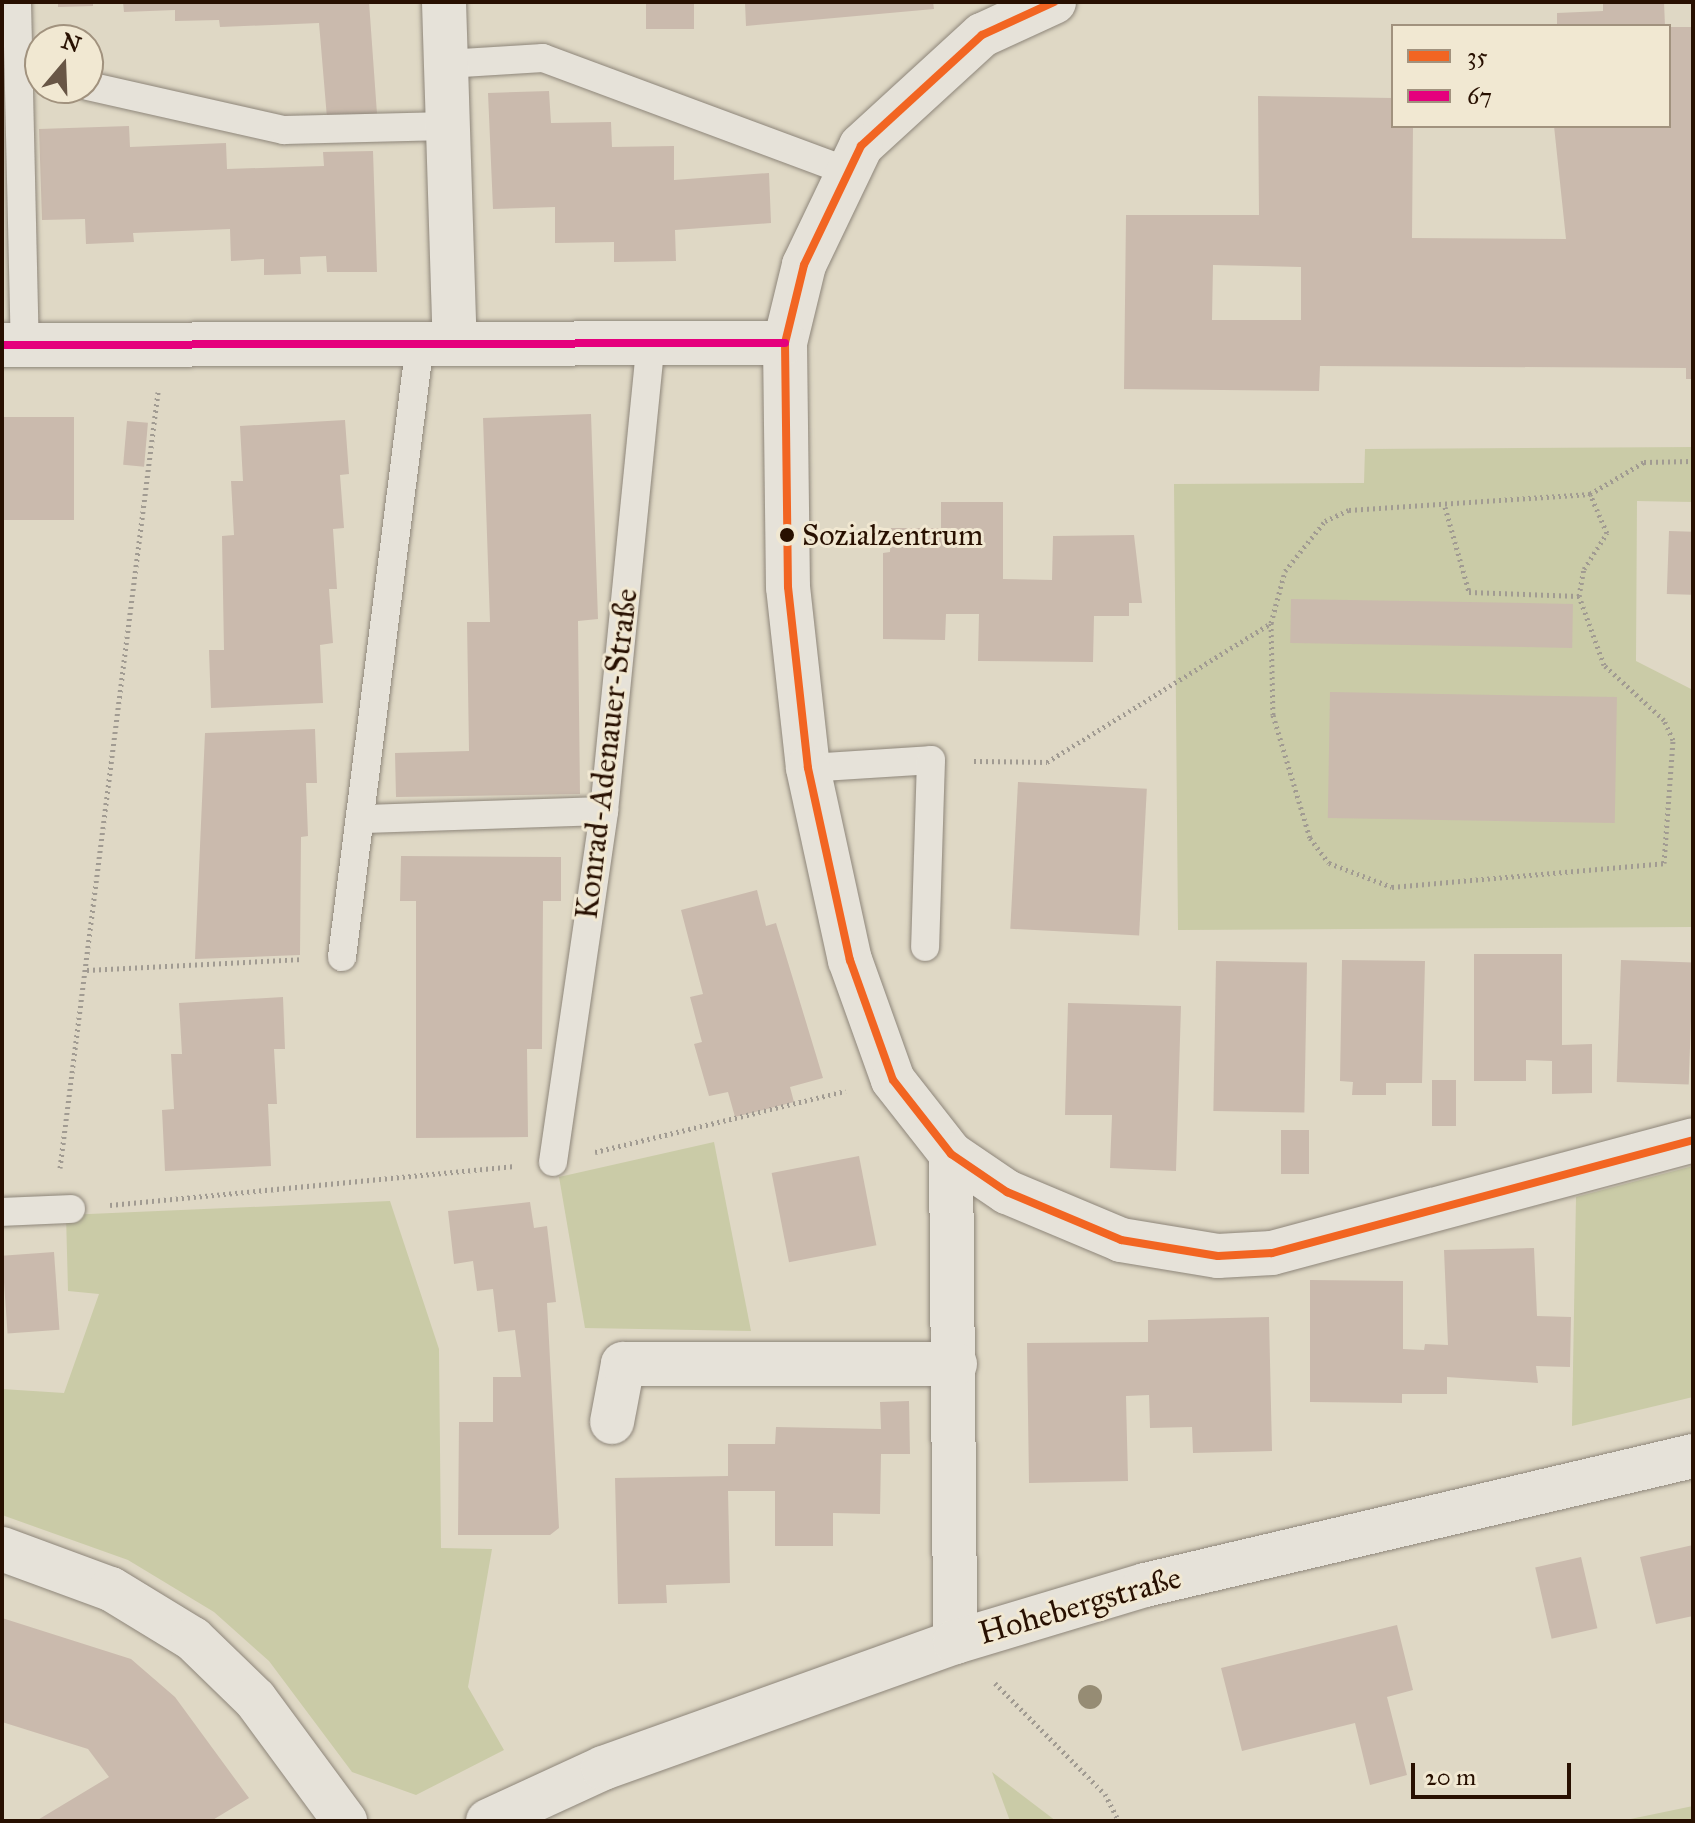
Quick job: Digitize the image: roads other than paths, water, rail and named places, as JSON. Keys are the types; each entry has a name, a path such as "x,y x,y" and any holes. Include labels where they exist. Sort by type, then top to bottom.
{"street":[{"path":"437,344 448,126 444,2"},
{"path":"1031,6 942,67 844,170 804,265 785,343 787,575 808,768 850,960 893,1080 951,1154 1058,1217 1121,1240 1218,1256 1272,1253 1693,1140"},
{"path":"14,345 785,343"},
{"path":"951,1154 955,1642"},
{"path":"612,1422 623,1364 955,1364"},
{"name":"Hohebergstraße","path":"488,1821 603,1768 955,1642 1145,1585 1693,1456"},
{"path":"2,1549 111,1589 193,1639 255,1699 345,1821"}],"lane":[{"path":"17,2 24,43"},
{"path":"446,64 543,58 844,170"},
{"path":"104,90 284,130 448,126"},
{"path":"14,345 27,104"},
{"name":"Konrad-Adenauer-Straße","path":"553,1162 604,811 651,343"},
{"path":"342,957 437,344"},
{"path":"808,768 931,760 925,947"},
{"path":"364,819 604,811"},
{"path":"2,1212 63,1208"}],"place":[{"name":"Sozialzentrum","path":"787,535"}]}
